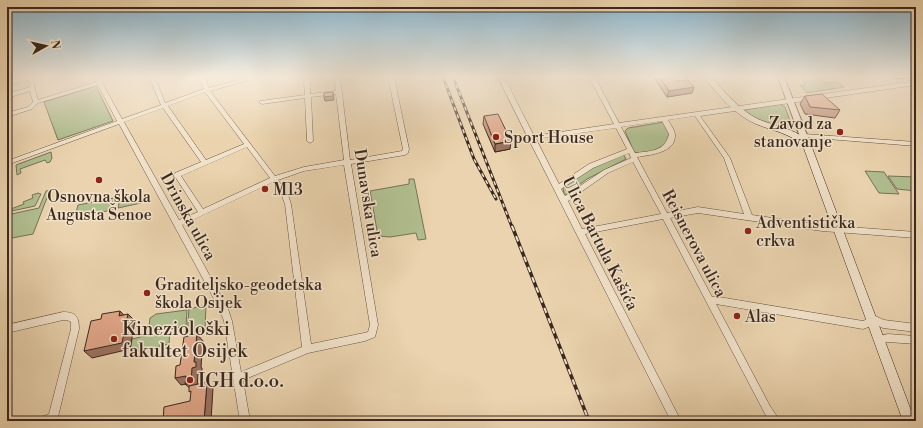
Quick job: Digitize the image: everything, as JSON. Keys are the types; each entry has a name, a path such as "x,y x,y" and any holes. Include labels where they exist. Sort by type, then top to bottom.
{"main road":[{"path":"726,97 737,109 758,122 797,136 805,141 909,421"}],"street":[{"path":"35,97 36,102"},
{"name":"Drinska ulica","path":"7,115 30,108 36,102 50,97"},
{"name":"Drinska ulica","path":"107,97 224,309 228,320 245,421"},
{"path":"161,97 164,105 205,163"},
{"path":"7,163 186,97"},
{"path":"211,97 285,195 288,204 307,350 238,378"},
{"path":"262,102 301,97"},
{"path":"309,97 310,141"},
{"name":"Dunavska ulica","path":"307,350 365,337 372,334 374,325 347,162 340,97"},
{"path":"178,224 274,179 304,169 402,154 406,149 395,97"},
{"name":"Ulica Bartula Kašića","path":"511,97 676,421"},
{"name":"Reisnerova ulica","path":"602,97 766,410 775,421"},
{"path":"788,97 805,141 916,144"},
{"path":"532,138 820,97"},
{"path":"696,114 727,158 748,218"},
{"path":"557,188 588,167 633,155 655,152 666,147 671,141 672,134 664,119"},
{"path":"202,213 177,175 247,145"},
{"path":"563,201 586,183 633,155"},
{"path":"580,232 698,210 838,230 916,235"},
{"path":"709,301 719,300 863,325 868,323 871,318 883,324 916,328"},
{"path":"7,329 63,316 68,316 75,320 75,329 52,419 42,421"},
{"path":"879,340 888,338 916,340"}],"green space":[{"path":"60,97 101,97 113,121 58,140 44,102"},
{"path":"779,104 785,107 793,129 787,130 774,128 744,110"},
{"path":"664,122 670,131 669,141 653,151 644,153 634,152 625,131 628,128"},
{"path":"51,152 52,158 50,162 47,163 45,160 20,169 21,173 17,175 16,165"},
{"path":"623,154 626,159 587,179 566,195 564,194 563,188 584,172"},
{"path":"865,171 884,172 899,194 879,193"},
{"path":"888,176 916,177 916,191 897,189"},
{"path":"409,179 414,179 426,239 418,240 416,233 390,237 378,236 370,191 409,184"},
{"path":"50,190 33,234 7,239 7,215 39,208 46,191"},
{"path":"38,193 41,194 35,206 7,212 7,208 10,207 11,209 24,204 23,202 33,198 32,195"},
{"path":"142,195 141,203 118,208 120,199"},
{"path":"114,198 112,210 75,217 78,205"},
{"path":"206,305 205,330 187,335 189,309"},
{"path":"187,310 186,326 170,329 169,344 130,353 132,339 148,335 150,318 156,314"}],"building":[{"path":"805,97 825,97 840,110 810,107"},
{"path":"498,114 511,141 495,144 484,116"},
{"path":"120,311 119,316 128,314 122,343 84,351 91,321 101,319 102,314"},
{"path":"197,334 194,362 196,362 196,367 192,368 191,383 185,384 186,376 175,378 176,366 180,365 184,337"},
{"path":"207,382 204,421 182,421 183,417 163,421 164,407 190,401 191,391 189,392 189,386"}],"railway":[{"path":"451,97 474,159 496,199"},
{"path":"461,97 512,227"},
{"path":"512,226 589,421"}],"place":[{"name":"Zavod za stanovanje","path":"840,132"},
{"name":"Sport House","path":"496,137"},
{"name":"Osnovna škola Augusta Šenoe","path":"99,180"},
{"name":"M13","path":"265,189"},
{"name":"Adventistička crkva","path":"748,231"},
{"name":"Graditeljsko-geodetska škola Osijek","path":"147,293"},
{"name":"Alas","path":"737,316"},
{"name":"Kineziološki fakultet Osijek","path":"114,339"},
{"name":"IGH d.o.o.","path":"190,380"}]}
